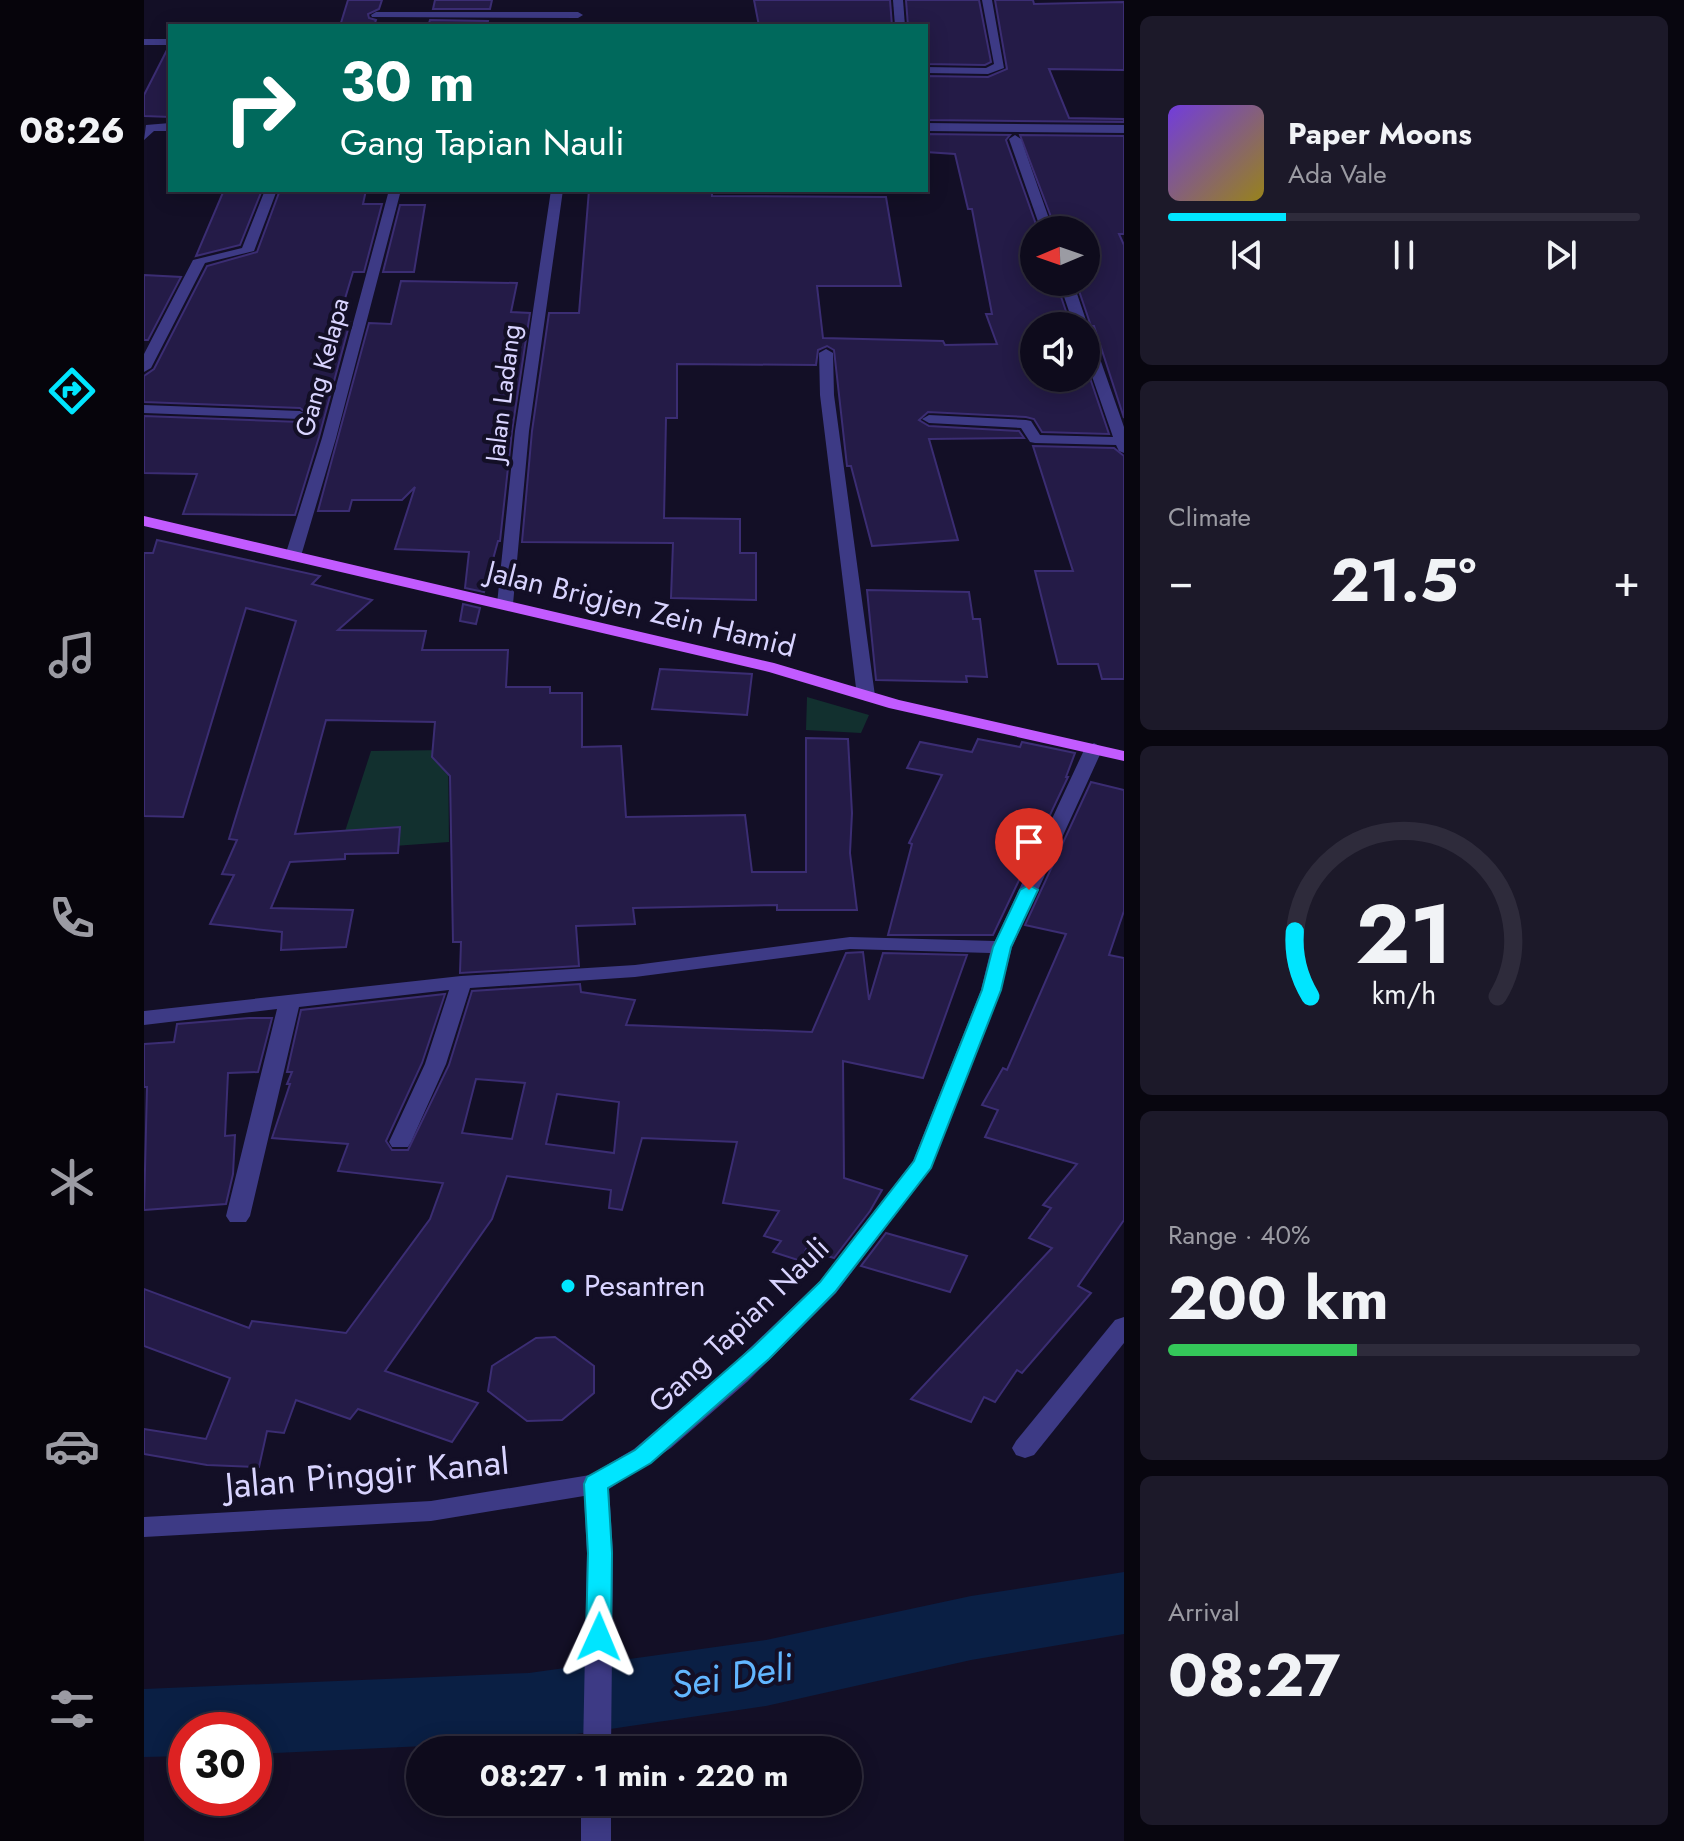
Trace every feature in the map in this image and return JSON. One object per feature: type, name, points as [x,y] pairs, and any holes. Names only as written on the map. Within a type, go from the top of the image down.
[{"type":"main road","name":"Jalan Brigjen Zein Hamid","points":[[144,521],[774,668],[866,696],[1124,756]]},
{"type":"street","points":[[376,15],[578,20],[577,0]]},
{"type":"street","points":[[898,0],[900,24]]},
{"type":"street","points":[[928,70],[988,71],[1000,66],[987,0]]},
{"type":"street","points":[[144,42],[168,42]]},
{"type":"street","points":[[146,130],[168,127]]},
{"type":"street","points":[[928,127],[1124,129]]},
{"type":"street","points":[[928,139],[1124,140]]},
{"type":"street","points":[[1015,139],[1042,216]]},
{"type":"street","points":[[144,368],[200,260],[247,251],[270,192]]},
{"type":"street","name":"Gang Kelapa","points":[[293,556],[329,438],[394,192]]},
{"type":"street","name":"Jalan Ladang","points":[[505,604],[518,459],[557,192]]},
{"type":"street","points":[[826,353],[827,395],[866,696]]},
{"type":"street","points":[[929,419],[1026,424],[1035,439],[1123,445],[1100,379]]},
{"type":"street","points":[[144,409],[300,415]]},
{"type":"street","name":"Gang Tapian Nauli","points":[[596,1484],[643,1456],[761,1353],[828,1287],[923,1163],[991,990],[1002,947],[1094,748]]},
{"type":"street","points":[[144,1018],[461,982],[635,971],[850,943],[1002,947]]},
{"type":"street","points":[[400,1142],[425,1094],[444,1047],[461,982]]},
{"type":"street","points":[[238,1216],[290,1000]]},
{"type":"street","points":[[1025,1448],[1124,1326]]},
{"type":"street","points":[[596,1484],[600,1553],[597,1736]]},
{"type":"street","name":"Jalan Pinggir Kanal","points":[[144,1527],[431,1511],[596,1484]]},
{"type":"street","points":[[596,1816],[596,1841]]},
{"type":"green space","points":[[807,697],[869,715],[861,733],[806,730]]},
{"type":"green space","points":[[448,750],[449,842],[339,850],[371,751]]},
{"type":"building","points":[[348,0],[382,0],[379,9],[368,14],[369,18],[376,20],[375,24],[341,24]]},
{"type":"building","points":[[435,0],[492,0],[490,9],[433,9]]},
{"type":"building","points":[[754,0],[890,0],[892,24],[759,24]]},
{"type":"building","points":[[906,0],[979,0],[991,62],[985,65],[928,64],[928,24],[908,24]]},
{"type":"building","points":[[995,0],[1033,0],[1034,4],[1124,2],[1124,70],[1049,69],[1069,118],[1124,119],[1124,122],[928,120],[928,76],[988,77],[1007,69]]},
{"type":"building","points":[[430,20],[488,21],[487,24],[429,24]]},
{"type":"building","points":[[168,48],[168,117],[144,116],[144,95]]},
{"type":"building","points":[[928,134],[1010,135],[1006,140],[1033,216],[1020,216],[1020,296],[1061,296],[1066,312],[1020,312],[1020,392],[1095,392],[1109,434],[1042,432],[1034,419],[1026,417],[928,412],[919,420],[929,426],[1019,431],[1024,438],[929,439],[958,540],[872,546],[851,466],[847,466],[834,350],[827,346],[818,350],[816,365],[677,364],[677,418],[666,418],[664,518],[740,519],[740,553],[756,553],[756,600],[671,598],[673,543],[522,542],[532,431],[549,313],[579,313],[589,192],[886,197],[901,286],[817,286],[823,338],[943,341],[945,345],[997,344],[986,314],[992,314],[972,209],[968,209],[955,154],[928,152]]},
{"type":"building","points":[[1020,135],[1124,136],[1124,234],[1119,234],[1124,245],[1124,418],[1100,344],[1100,312],[1086,312],[1081,296],[1100,296],[1100,216],[1051,216]]},
{"type":"building","points":[[223,192],[261,192],[240,245],[196,256]]},
{"type":"building","points":[[279,192],[366,192],[363,204],[382,204],[364,272],[353,272],[338,322],[350,322],[295,515],[183,514],[197,474],[144,473],[144,416],[300,422],[310,416],[300,408],[144,402],[144,376],[154,369],[207,266],[257,252]]},
{"type":"building","points":[[400,205],[425,205],[414,272],[383,272]]},
{"type":"building","points":[[144,275],[181,277],[148,340],[144,340]]},
{"type":"building","points":[[401,281],[517,283],[511,312],[530,313],[512,431],[500,541],[484,592],[465,588],[469,552],[395,549],[415,487],[402,500],[352,500],[349,511],[318,511],[369,323],[391,324]]},
{"type":"building","points":[[1033,446],[1114,448],[1124,456],[1124,679],[1102,679],[1098,664],[1058,664],[1035,571],[1073,571]]},
{"type":"building","points":[[157,540],[320,576],[312,584],[372,600],[338,630],[426,631],[422,650],[508,650],[506,687],[550,687],[550,693],[582,693],[582,747],[621,746],[626,817],[745,815],[752,872],[806,872],[806,738],[848,739],[852,813],[850,853],[857,910],[777,910],[777,905],[633,908],[635,924],[576,926],[579,966],[460,973],[461,942],[453,942],[450,776],[432,757],[435,722],[326,720],[295,834],[400,827],[398,853],[345,854],[345,859],[290,862],[271,908],[353,910],[346,947],[281,950],[282,932],[210,924],[234,875],[222,874],[237,840],[229,839],[296,621],[246,608],[183,817],[144,816],[144,553],[153,553]]},
{"type":"building","points":[[867,590],[969,592],[973,619],[980,619],[987,677],[966,676],[967,682],[876,680]]},
{"type":"building","points":[[463,604],[480,608],[476,624],[460,621]]},
{"type":"building","points":[[660,669],[752,674],[747,715],[652,709]]},
{"type":"building","points":[[978,739],[1020,747],[1022,742],[1075,753],[1068,777],[993,935],[888,935],[912,844],[909,843],[942,775],[907,768],[920,742],[972,752]]},
{"type":"building","points":[[1091,782],[1124,790],[1124,911],[1109,955],[1124,958],[1124,1220],[1078,1286],[1091,1293],[1022,1373],[1017,1370],[995,1402],[984,1397],[971,1422],[911,1399],[1052,1248],[1029,1238],[1051,1208],[1043,1205],[1077,1164],[985,1137],[998,1110],[982,1105],[1003,1068],[1007,1070],[1066,934],[1025,925]]},
{"type":"building","points":[[863,952],[869,1000],[883,953],[967,955],[923,1078],[843,1061],[844,1178],[882,1190],[834,1258],[806,1249],[801,1261],[773,1252],[781,1241],[764,1236],[779,1211],[723,1203],[737,1142],[642,1138],[622,1210],[609,1208],[611,1190],[507,1176],[492,1219],[385,1371],[478,1403],[452,1442],[358,1409],[350,1419],[296,1400],[284,1433],[267,1431],[259,1467],[207,1465],[144,1454],[144,1429],[206,1439],[230,1378],[144,1346],[144,1289],[249,1328],[252,1321],[346,1333],[430,1219],[443,1183],[338,1171],[348,1144],[272,1138],[290,1084],[287,1084],[292,1072],[287,1072],[301,1010],[445,994],[422,1063],[386,1141],[392,1150],[408,1150],[449,1065],[472,991],[580,984],[581,992],[635,1000],[626,1025],[812,1032],[846,953]],"holes":[[[476,1079],[525,1083],[512,1139],[462,1133]],[[557,1094],[619,1102],[614,1153],[546,1144]]]},
{"type":"building","points":[[272,1018],[258,1072],[228,1073],[225,1136],[235,1135],[233,1174],[226,1204],[144,1210],[147,1087],[144,1087],[144,1044],[174,1042],[177,1024]]},
{"type":"building","points":[[886,1233],[967,1256],[950,1292],[861,1266]]},
{"type":"building","points":[[555,1337],[594,1366],[594,1393],[562,1420],[527,1421],[488,1391],[492,1366],[536,1338]]},
{"type":"waterway","name":"Sei Deli","points":[[144,1723],[529,1707],[766,1673],[971,1628],[1124,1603]]},
{"type":"place","name":"Pesantren","points":[[568,1286]]},
{"type":"route","points":[[599,1637],[600,1553],[596,1484],[662,1441],[761,1353],[828,1287],[923,1163],[991,990],[1002,947],[1029,890]]}]
